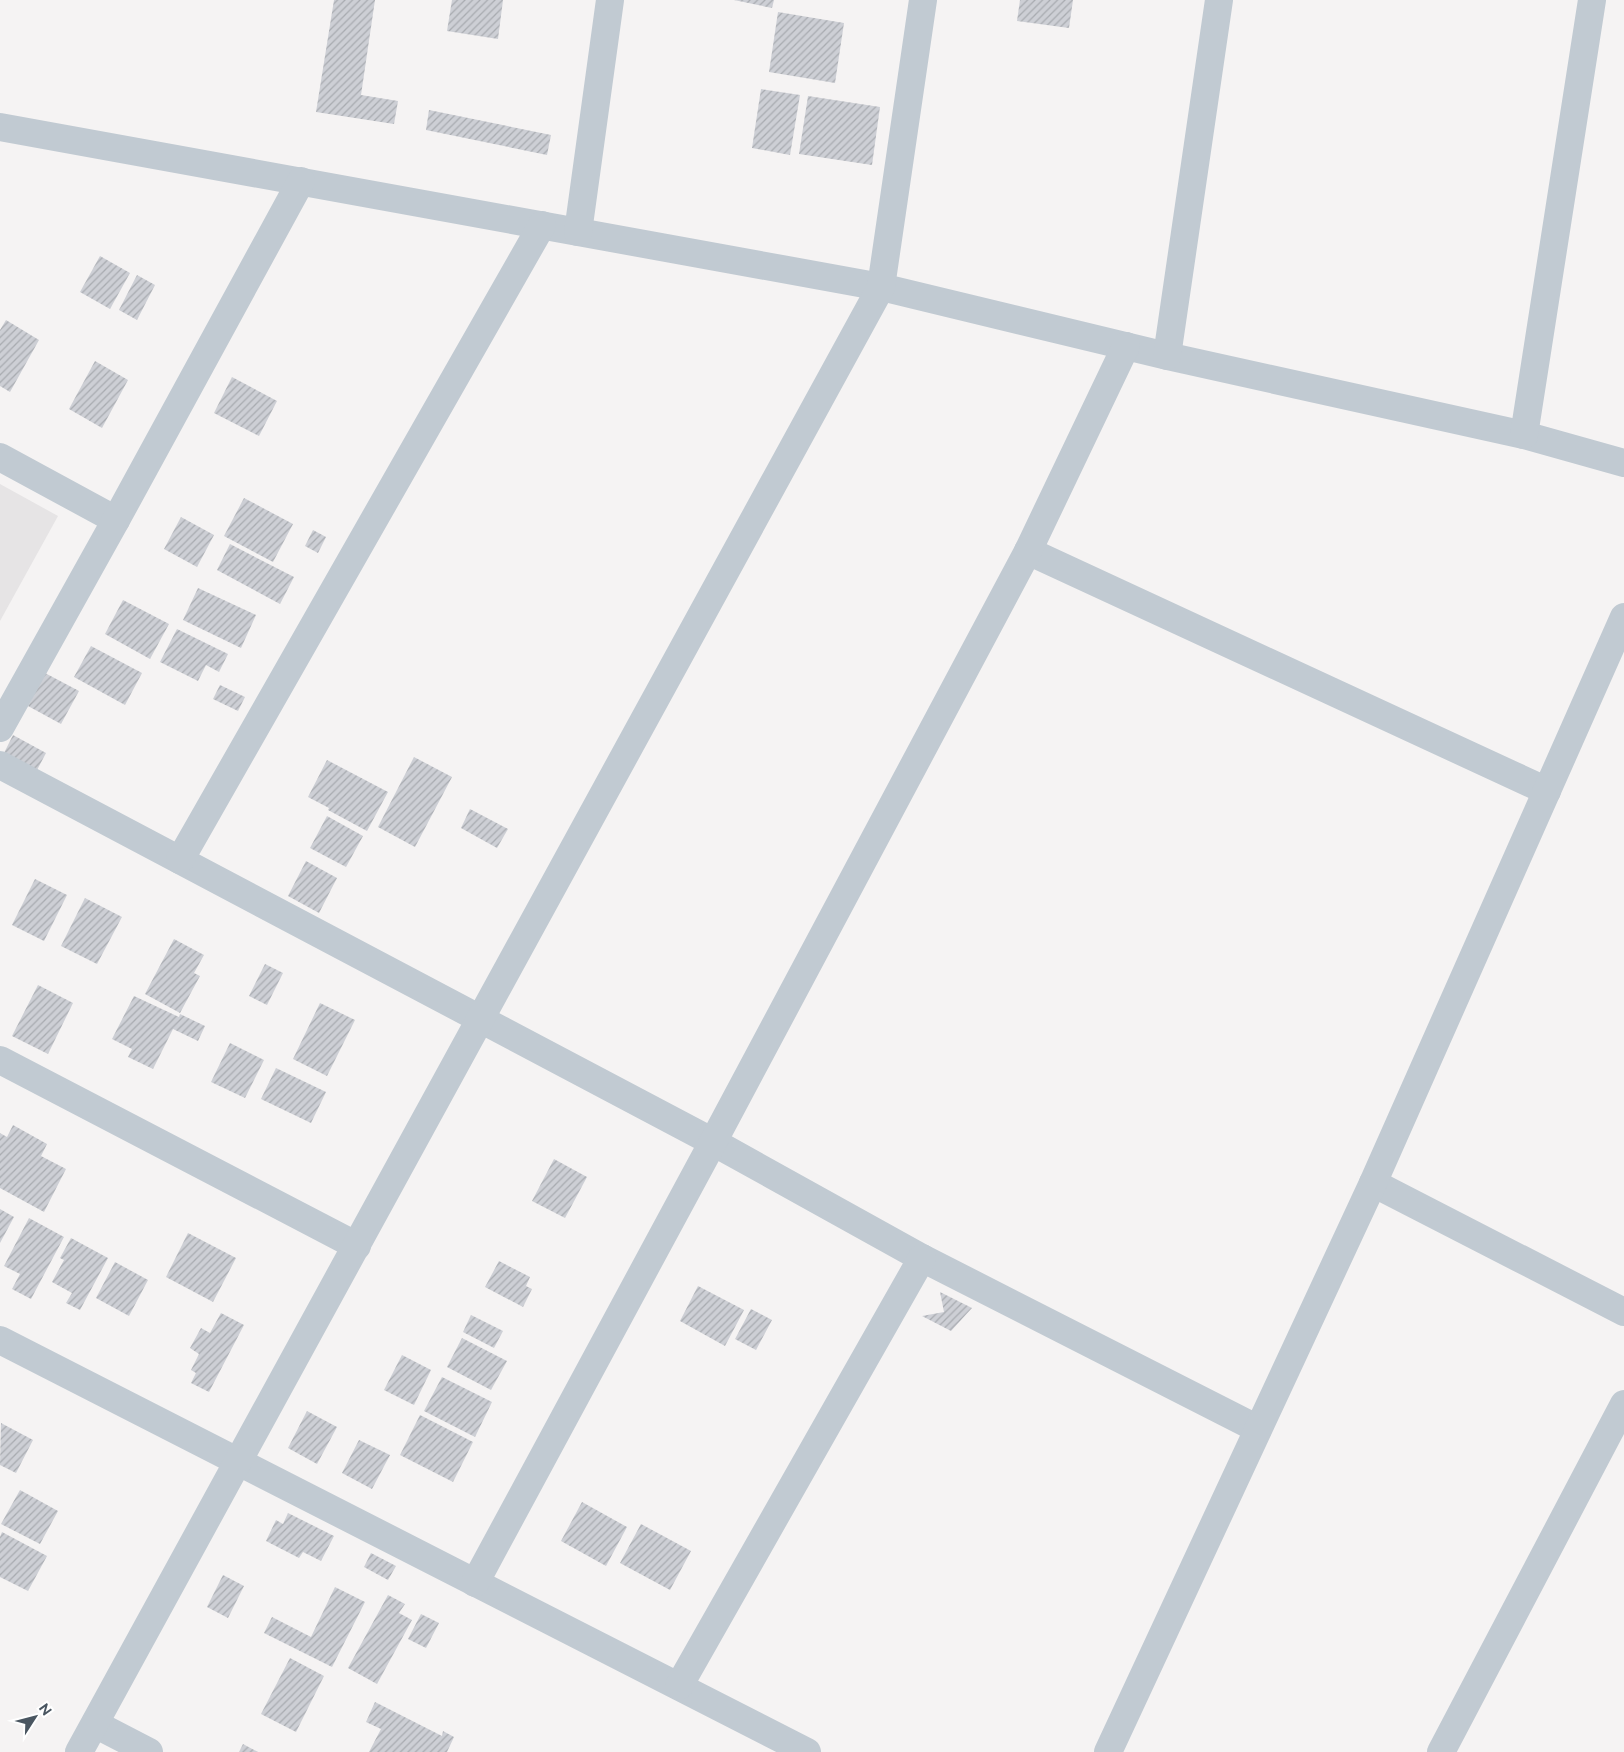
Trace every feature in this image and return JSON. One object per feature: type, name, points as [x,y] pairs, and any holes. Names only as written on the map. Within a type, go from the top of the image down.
[{"type":"street","points":[[578,232],[610,0]]},
{"type":"street","points":[[79,1752],[881,287],[923,0]]},
{"type":"street","points":[[1167,356],[1219,0]]},
{"type":"street","points":[[1524,435],[1592,0]]},
{"type":"street","points":[[0,127],[881,287],[1167,356],[1524,435],[1624,463]]},
{"type":"street","points":[[0,728],[301,182]]},
{"type":"street","points":[[180,860],[542,226]]},
{"type":"street","points":[[475,1583],[1028,551],[1126,346]]},
{"type":"street","points":[[0,457],[116,520]]},
{"type":"street","points":[[1028,551],[1547,791]]},
{"type":"street","points":[[1108,1752],[1373,1183],[1624,617]]},
{"type":"street","points":[[0,765],[713,1142],[922,1258],[1258,1429]]},
{"type":"street","points":[[0,1060],[357,1246]]},
{"type":"street","points":[[1373,1183],[1624,1312]]},
{"type":"street","points":[[679,1686],[922,1258]]},
{"type":"street","points":[[0,1340],[807,1752]]},
{"type":"street","points":[[1441,1752],[1624,1404]]},
{"type":"street","points":[[95,1724],[150,1752]]},
{"type":"shaded area","points":[[0,484],[58,516],[0,621]]},
{"type":"building","points":[[334,0],[375,0],[361,95],[398,101],[394,124],[316,112]]},
{"type":"building","points":[[452,0],[503,0],[498,39],[447,31]]},
{"type":"building","points":[[734,0],[774,0],[772,8]]},
{"type":"building","points":[[1020,0],[1073,0],[1069,28],[1017,21]]},
{"type":"building","points":[[778,12],[844,23],[835,83],[769,72]]},
{"type":"building","points":[[761,89],[800,95],[790,155],[752,148]]},
{"type":"building","points":[[808,96],[880,107],[872,165],[799,154]]},
{"type":"building","points":[[429,110],[551,135],[547,155],[426,130]]},
{"type":"building","points":[[100,256],[130,273],[110,309],[80,292]]},
{"type":"building","points":[[137,275],[155,285],[137,320],[119,310]]},
{"type":"building","points":[[6,320],[39,340],[10,392],[0,386],[0,330]]},
{"type":"building","points":[[95,361],[128,380],[102,428],[69,409]]},
{"type":"building","points":[[232,377],[277,401],[259,436],[214,413]]},
{"type":"building","points":[[244,498],[293,524],[273,562],[224,536]]},
{"type":"building","points":[[181,517],[214,535],[197,567],[164,549]]},
{"type":"building","points":[[313,530],[326,537],[318,553],[305,546]]},
{"type":"building","points":[[230,544],[294,577],[280,604],[217,570]]},
{"type":"building","points":[[198,588],[256,615],[241,648],[183,620]]},
{"type":"building","points":[[123,600],[169,624],[150,659],[105,634]]},
{"type":"building","points":[[177,629],[228,654],[219,672],[206,665],[198,681],[160,662]]},
{"type":"building","points":[[91,646],[142,673],[125,705],[74,677]]},
{"type":"building","points":[[45,673],[79,691],[61,724],[28,706]]},
{"type":"building","points":[[220,685],[245,697],[238,711],[213,699]]},
{"type":"building","points":[[13,735],[46,753],[36,772],[3,755]]},
{"type":"building","points":[[414,757],[452,777],[415,847],[378,827]]},
{"type":"building","points":[[327,760],[388,792],[367,831],[308,797]]},
{"type":"building","points":[[470,809],[508,829],[497,848],[461,828]]},
{"type":"building","points":[[327,816],[363,836],[346,867],[310,848]]},
{"type":"building","points":[[306,861],[337,878],[319,913],[288,896]]},
{"type":"building","points":[[35,879],[67,895],[44,941],[12,925]]},
{"type":"building","points":[[85,898],[122,917],[97,964],[61,946]]},
{"type":"building","points":[[174,939],[204,955],[194,973],[200,976],[180,1013],[145,994]]},
{"type":"building","points":[[265,964],[283,973],[267,1005],[249,996]]},
{"type":"building","points":[[38,985],[73,1003],[48,1054],[12,1036]]},
{"type":"building","points":[[134,996],[179,1017],[180,1014],[205,1026],[198,1041],[173,1029],[153,1069],[128,1057],[132,1049],[112,1039]]},
{"type":"building","points":[[320,1003],[355,1020],[327,1076],[293,1059]]},
{"type":"building","points":[[230,1043],[264,1060],[245,1098],[211,1082]]},
{"type":"building","points":[[276,1068],[326,1092],[311,1123],[261,1099]]},
{"type":"building","points":[[13,1125],[47,1144],[41,1156],[66,1169],[44,1212],[0,1188],[0,1133],[7,1137]]},
{"type":"building","points":[[554,1159],[587,1177],[565,1218],[532,1201]]},
{"type":"building","points":[[0,1209],[14,1217],[0,1243]]},
{"type":"building","points":[[29,1218],[64,1237],[31,1299],[12,1289],[20,1274],[4,1266]]},
{"type":"building","points":[[188,1233],[236,1258],[213,1302],[166,1277]]},
{"type":"building","points":[[71,1238],[108,1258],[80,1310],[66,1303],[72,1293],[52,1282],[64,1260],[60,1258]]},
{"type":"building","points":[[499,1261],[530,1277],[526,1286],[532,1289],[523,1307],[485,1287]]},
{"type":"building","points":[[115,1262],[148,1280],[129,1316],[96,1298]]},
{"type":"building","points":[[698,1286],[744,1310],[725,1346],[680,1321]]},
{"type":"building","points":[[940,1292],[972,1308],[951,1331],[922,1316],[944,1312]]},
{"type":"building","points":[[751,1309],[772,1320],[756,1350],[735,1339]]},
{"type":"building","points":[[221,1313],[244,1325],[209,1392],[191,1383],[196,1373],[191,1370],[199,1354],[190,1348],[201,1328],[210,1333]]},
{"type":"building","points":[[471,1315],[503,1331],[494,1348],[463,1332]]},
{"type":"building","points":[[462,1338],[507,1361],[491,1390],[447,1367]]},
{"type":"building","points":[[402,1355],[431,1370],[414,1405],[384,1390]]},
{"type":"building","points":[[442,1377],[492,1402],[475,1437],[424,1411]]},
{"type":"building","points":[[307,1411],[337,1427],[317,1464],[288,1448]]},
{"type":"building","points":[[420,1415],[473,1442],[453,1482],[400,1455]]},
{"type":"building","points":[[1,1423],[33,1440],[16,1473],[0,1465]]},
{"type":"building","points":[[359,1440],[390,1455],[372,1489],[342,1473]]},
{"type":"building","points":[[20,1490],[58,1511],[40,1544],[1,1524]]},
{"type":"building","points":[[582,1502],[627,1527],[606,1566],[561,1541]]},
{"type":"building","points":[[288,1513],[334,1536],[321,1561],[303,1552],[299,1558],[266,1541],[276,1520],[283,1524]]},
{"type":"building","points":[[641,1524],[691,1551],[670,1590],[620,1563]]},
{"type":"building","points":[[2,1532],[47,1556],[28,1591],[0,1577],[0,1537]]},
{"type":"building","points":[[371,1553],[396,1566],[388,1580],[364,1567]]},
{"type":"building","points":[[223,1575],[244,1586],[228,1618],[207,1607]]},
{"type":"building","points":[[335,1587],[365,1602],[332,1667],[264,1633],[272,1617],[311,1637]]},
{"type":"building","points":[[388,1595],[405,1604],[399,1613],[412,1620],[377,1684],[348,1668]]},
{"type":"building","points":[[421,1614],[439,1623],[426,1648],[408,1639]]},
{"type":"building","points":[[290,1658],[324,1676],[296,1732],[261,1714]]},
{"type":"building","points":[[375,1702],[442,1736],[443,1731],[454,1737],[447,1752],[369,1752],[381,1729],[366,1722]]},
{"type":"building","points":[[243,1744],[258,1752],[239,1752]]}]
